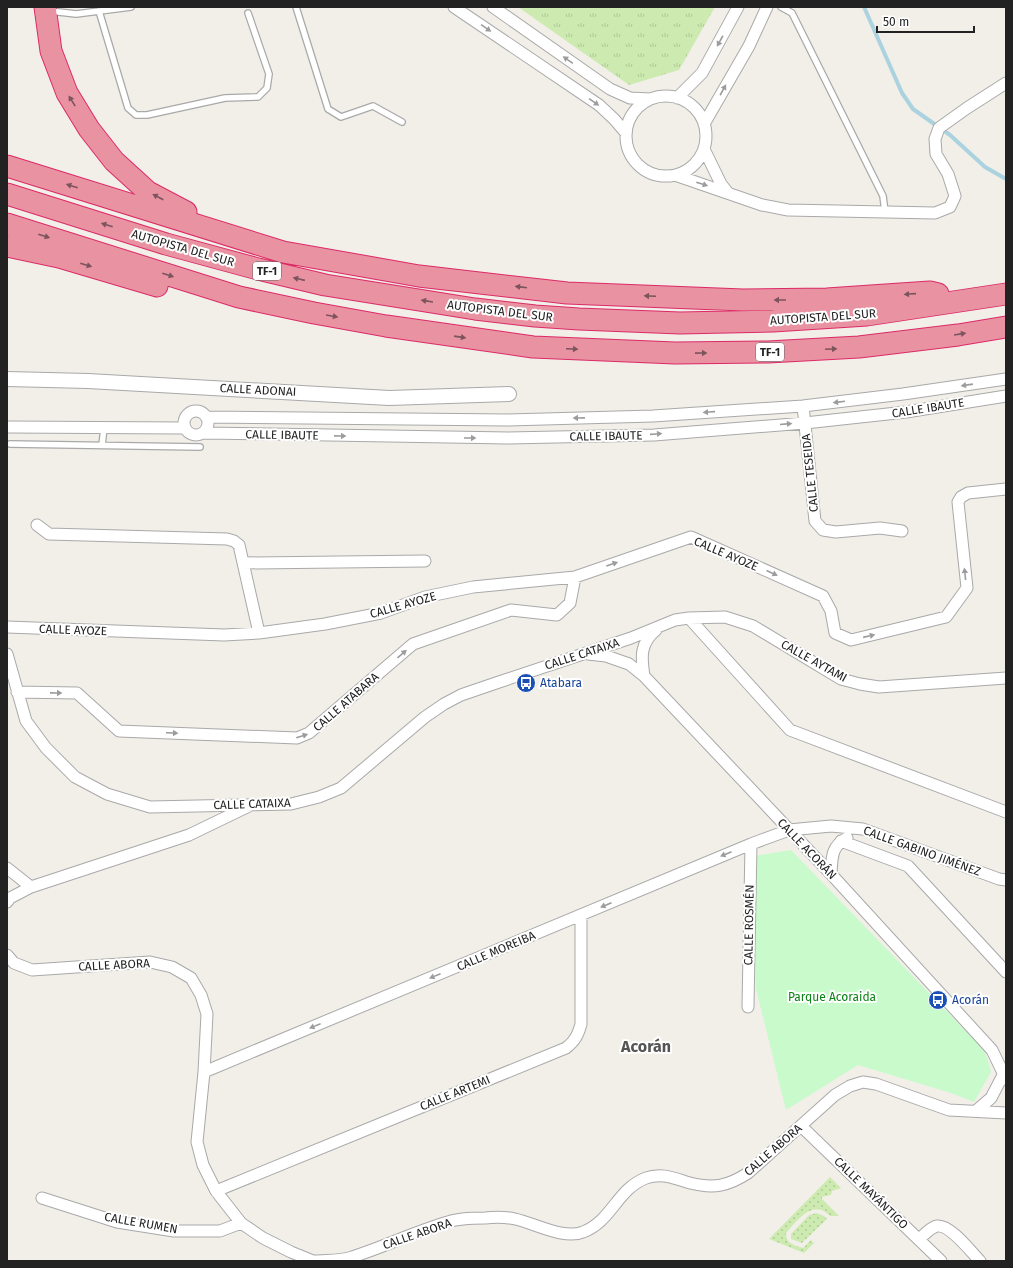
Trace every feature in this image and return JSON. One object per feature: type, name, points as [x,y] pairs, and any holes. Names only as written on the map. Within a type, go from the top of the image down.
[{"type":"highway","points":[[45,9],[52,51],[67,93],[89,129],[114,161],[148,192],[198,218],[283,252]]},
{"type":"highway","points":[[7,166],[283,252],[419,276],[567,293],[743,300],[827,300],[930,292],[962,301]]},
{"type":"highway","name":"AUTOPISTA DEL SUR","points":[[7,194],[166,244],[258,269],[325,285],[475,309],[528,315],[579,319],[680,323],[773,321],[867,315],[1006,294]]},
{"type":"highway","name":"TF-1","points":[[7,224],[239,297],[386,326],[533,347],[691,353],[768,352],[859,347],[950,336],[1006,327]]},
{"type":"highway","points":[[7,246],[59,257],[191,296],[239,297]]},
{"type":"street","points":[[454,7],[599,105],[614,119],[626,134]]},
{"type":"street","points":[[492,7],[610,89],[630,98],[652,99],[665,96],[677,98],[689,104],[698,112],[704,124],[706,136],[704,149],[698,161],[688,170],[675,175],[662,176],[649,172],[638,164],[629,152],[626,134],[628,123],[632,114],[641,105],[652,99]]},
{"type":"street","points":[[677,98],[702,73],[738,7]]},
{"type":"street","points":[[704,124],[749,46],[767,7]]},
{"type":"street","points":[[675,175],[762,205],[788,210],[935,213],[950,207],[955,196],[948,174],[936,154],[935,139],[939,128],[1006,83]]},
{"type":"street","points":[[704,149],[718,178],[728,193]]},
{"type":"street","name":"CALLE ADONAI","points":[[7,379],[88,381],[389,398],[509,394]]},
{"type":"street","name":"CALLE IBAUTE","points":[[206,416],[508,420],[653,416],[804,406],[903,394],[1006,379]]},
{"type":"street","name":"CALLE IBAUTE","points":[[203,433],[431,438],[654,435],[906,412],[1006,396]]},
{"type":"street","name":"CALLE TESEIDA","points":[[804,406],[815,521],[823,530],[836,532],[880,528],[902,531]]},
{"type":"street","points":[[197,410],[206,416],[208,427],[203,433],[196,436],[188,433],[184,428],[183,421],[185,416],[190,412],[197,410]]},
{"type":"street","points":[[431,420],[431,438]]},
{"type":"street","points":[[508,420],[508,438]]},
{"type":"street","points":[[7,427],[184,428]]},
{"type":"street","name":"CALLE AYOZE","points":[[7,627],[224,635],[259,633],[325,624],[381,613],[425,597],[473,587],[575,577],[691,537],[823,596],[830,611],[835,633],[851,640],[946,617],[967,588],[958,502],[961,497],[968,493],[1006,489]]},
{"type":"street","points":[[37,525],[49,534],[227,539],[234,541],[239,545],[244,563],[259,633]]},
{"type":"street","points":[[244,563],[425,561]]},
{"type":"street","name":"CALLE ATABARA","points":[[17,692],[77,693],[119,731],[297,738],[309,733],[413,644],[511,610],[557,615],[570,603],[575,577]]},
{"type":"street","name":"CALLE AYTAMI","points":[[631,638],[663,624],[689,618],[725,617],[753,626],[841,679],[860,684],[879,687],[1006,678]]},
{"type":"street","points":[[689,618],[790,730],[1006,812]]},
{"type":"street","points":[[644,676],[641,660],[645,644],[648,636],[663,624]]},
{"type":"street","name":"CALLE CATAIXA","points":[[7,654],[26,720],[46,748],[75,776],[107,794],[150,807],[291,804],[319,797],[341,788],[424,717],[444,704],[492,684],[631,638]]},
{"type":"street","name":"CALLE ACORÁN","points":[[581,654],[606,656],[612,658],[629,664],[644,676],[831,874],[992,1050],[1004,1077]]},
{"type":"street","points":[[7,902],[10,898],[31,887],[189,835],[254,804]]},
{"type":"street","name":"CALLE GABINO JIMÉNEZ","points":[[789,830],[831,826],[863,829],[999,879],[1006,880]]},
{"type":"street","points":[[831,874],[832,854],[841,841],[863,829]]},
{"type":"street","name":"CALLE MOREIBA","points":[[204,1072],[751,844],[789,830]]},
{"type":"street","points":[[841,841],[908,866],[1006,972]]},
{"type":"street","name":"CALLE ROSMÉN","points":[[748,1007],[751,844]]},
{"type":"street","points":[[7,868],[31,887]]},
{"type":"street","name":"CALLE ARTEMI","points":[[216,1191],[566,1048],[574,1042],[581,1024],[581,915]]},
{"type":"street","name":"CALLE ABORA","points":[[7,955],[14,963],[32,970],[150,962],[172,968],[191,978],[201,995],[207,1014],[204,1072],[197,1142],[202,1165],[216,1191],[241,1223],[263,1238],[291,1252],[314,1261],[350,1258],[450,1221],[457,1220],[486,1217],[515,1219],[562,1234],[581,1233],[597,1225],[607,1215],[622,1195],[634,1185],[646,1178],[662,1176],[674,1177],[701,1185],[712,1186],[735,1181],[748,1173],[835,1095],[850,1086],[863,1082],[876,1084],[949,1110],[1006,1113]]},
{"type":"street","points":[[976,1111],[991,1098],[1004,1077]]},
{"type":"street","name":"CALLE MAYÁNTIGO","points":[[801,1126],[941,1261]]},
{"type":"street","name":"CALLE RUMEN","points":[[42,1198],[117,1222],[174,1231],[220,1231],[241,1223]]},
{"type":"street","points":[[919,1239],[936,1226],[944,1226],[952,1231],[980,1261]]},
{"type":"lane","points":[[45,9],[76,14],[131,7]]},
{"type":"lane","points":[[297,7],[328,109],[341,117],[373,106],[402,122]]},
{"type":"lane","points":[[781,7],[792,13],[883,196],[885,212]]},
{"type":"lane","points":[[99,11],[128,108],[136,115],[147,115],[225,98],[258,97],[267,88],[269,74],[248,12]]},
{"type":"lane","points":[[102,445],[104,428]]},
{"type":"lane","points":[[10,444],[200,447]]},
{"type":"green space","points":[[518,7],[715,7],[679,70],[629,85]]},
{"type":"green space","name":"Parque Acoraida","points":[[791,850],[985,1051],[991,1072],[974,1102],[951,1093],[858,1065],[786,1110],[756,989],[754,856]]},
{"type":"green space","points":[[830,1177],[841,1188],[832,1191],[831,1195],[822,1197],[822,1199],[839,1216],[830,1216],[824,1211],[818,1209],[812,1210],[801,1217],[786,1233],[787,1240],[791,1244],[803,1248],[811,1240],[814,1243],[804,1253],[769,1239]]},
{"type":"green space","points":[[817,1213],[827,1219],[802,1243],[791,1239],[791,1234],[809,1215]]},
{"type":"waterway","points":[[864,7],[902,93],[913,109],[950,135],[985,167],[1006,179]]},
{"type":"place","name":"Atabara","points":[[526,683]]},
{"type":"place","name":"Acorán","points":[[938,1000]]},
{"type":"district","name":"Acorán","points":[[646,1046]]}]
